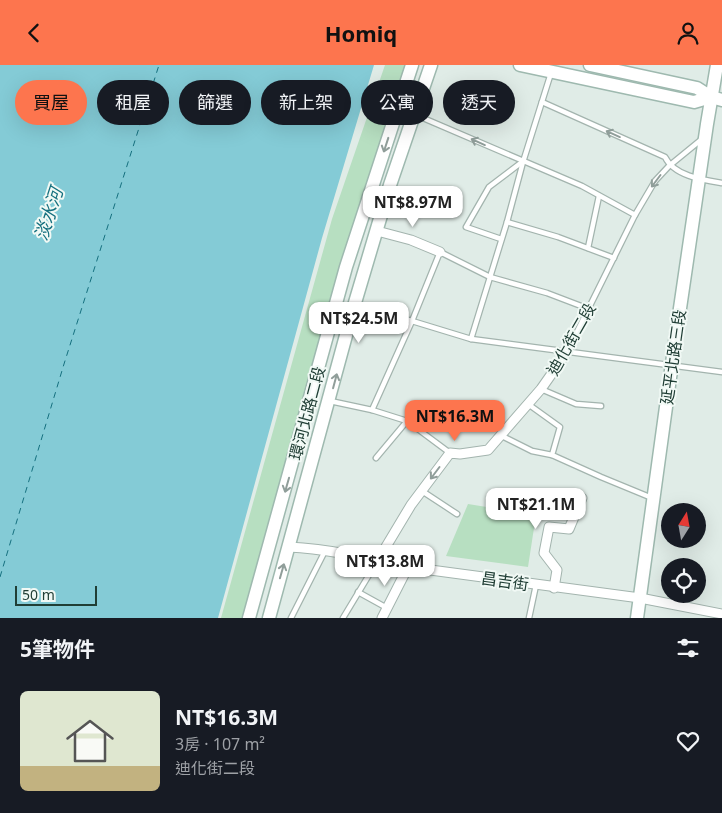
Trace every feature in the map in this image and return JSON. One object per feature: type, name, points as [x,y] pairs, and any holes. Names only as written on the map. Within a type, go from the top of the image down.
[{"type":"main road","name":"環河北路二段","points":[[249,618],[346,267],[412,65]]},
{"type":"main road","name":"環河北路二段","points":[[426,80],[431,65]]},
{"type":"main road","points":[[520,65],[694,102],[717,99]]},
{"type":"main road","points":[[590,65],[697,88],[717,99]]},
{"type":"main road","name":"延平北路三段","points":[[638,618],[705,136],[717,99],[717,65]]},
{"type":"main road","name":"環河北路二段","points":[[269,618],[330,401],[354,306],[390,185],[410,125]]},
{"type":"street","points":[[377,231],[411,240],[440,252]]},
{"type":"street","name":"迪化街二段","points":[[450,453],[460,454],[488,449],[542,389],[567,352]]},
{"type":"street","points":[[378,560],[422,491],[450,453]]},
{"type":"street","points":[[554,588],[557,570],[544,553],[549,527],[569,529],[582,497]]},
{"type":"street","name":"昌吉街","points":[[289,547],[325,551],[408,567],[640,598],[722,614]]},
{"type":"street","points":[[382,618],[408,567]]},
{"type":"lane","points":[[471,339],[507,222],[523,161],[552,72]]},
{"type":"lane","points":[[542,102],[664,157],[669,166],[699,179],[722,183]]},
{"type":"lane","points":[[433,122],[582,186],[635,215]]},
{"type":"lane","name":"迪化街二段","points":[[567,352],[635,215],[655,181],[669,166],[705,136]]},
{"type":"lane","points":[[501,239],[466,227],[489,187],[523,161]]},
{"type":"lane","points":[[588,248],[599,196]]},
{"type":"lane","points":[[507,222],[558,237],[614,258]]},
{"type":"lane","points":[[372,410],[412,321],[440,252],[490,277],[548,293],[589,309]]},
{"type":"lane","points":[[354,306],[471,339],[722,372]]},
{"type":"lane","points":[[542,389],[576,404],[601,406]]},
{"type":"lane","points":[[330,401],[372,410],[407,421],[450,453]]},
{"type":"lane","points":[[528,404],[560,427],[552,455]]},
{"type":"lane","points":[[376,458],[407,421]]},
{"type":"lane","points":[[500,435],[532,451],[552,455],[654,498]]},
{"type":"lane","points":[[422,491],[457,514]]},
{"type":"lane","points":[[291,618],[325,551]]},
{"type":"lane","points":[[343,618],[378,560]]},
{"type":"lane","points":[[529,618],[536,585]]},
{"type":"lane","points":[[358,592],[387,608]]},
{"type":"green space","points":[[385,65],[406,65],[401,80],[380,80]]},
{"type":"green space","points":[[364,125],[388,125],[263,541],[243,618],[221,618],[332,219]]},
{"type":"green space","points":[[468,504],[536,515],[528,567],[446,556]]},
{"type":"water","name":"淡水河","points":[[0,65],[374,65],[369,80],[361,80],[361,108],[322,238],[218,618],[0,618]]},
{"type":"ferry route","points":[[0,577],[64,364],[159,65]]}]
